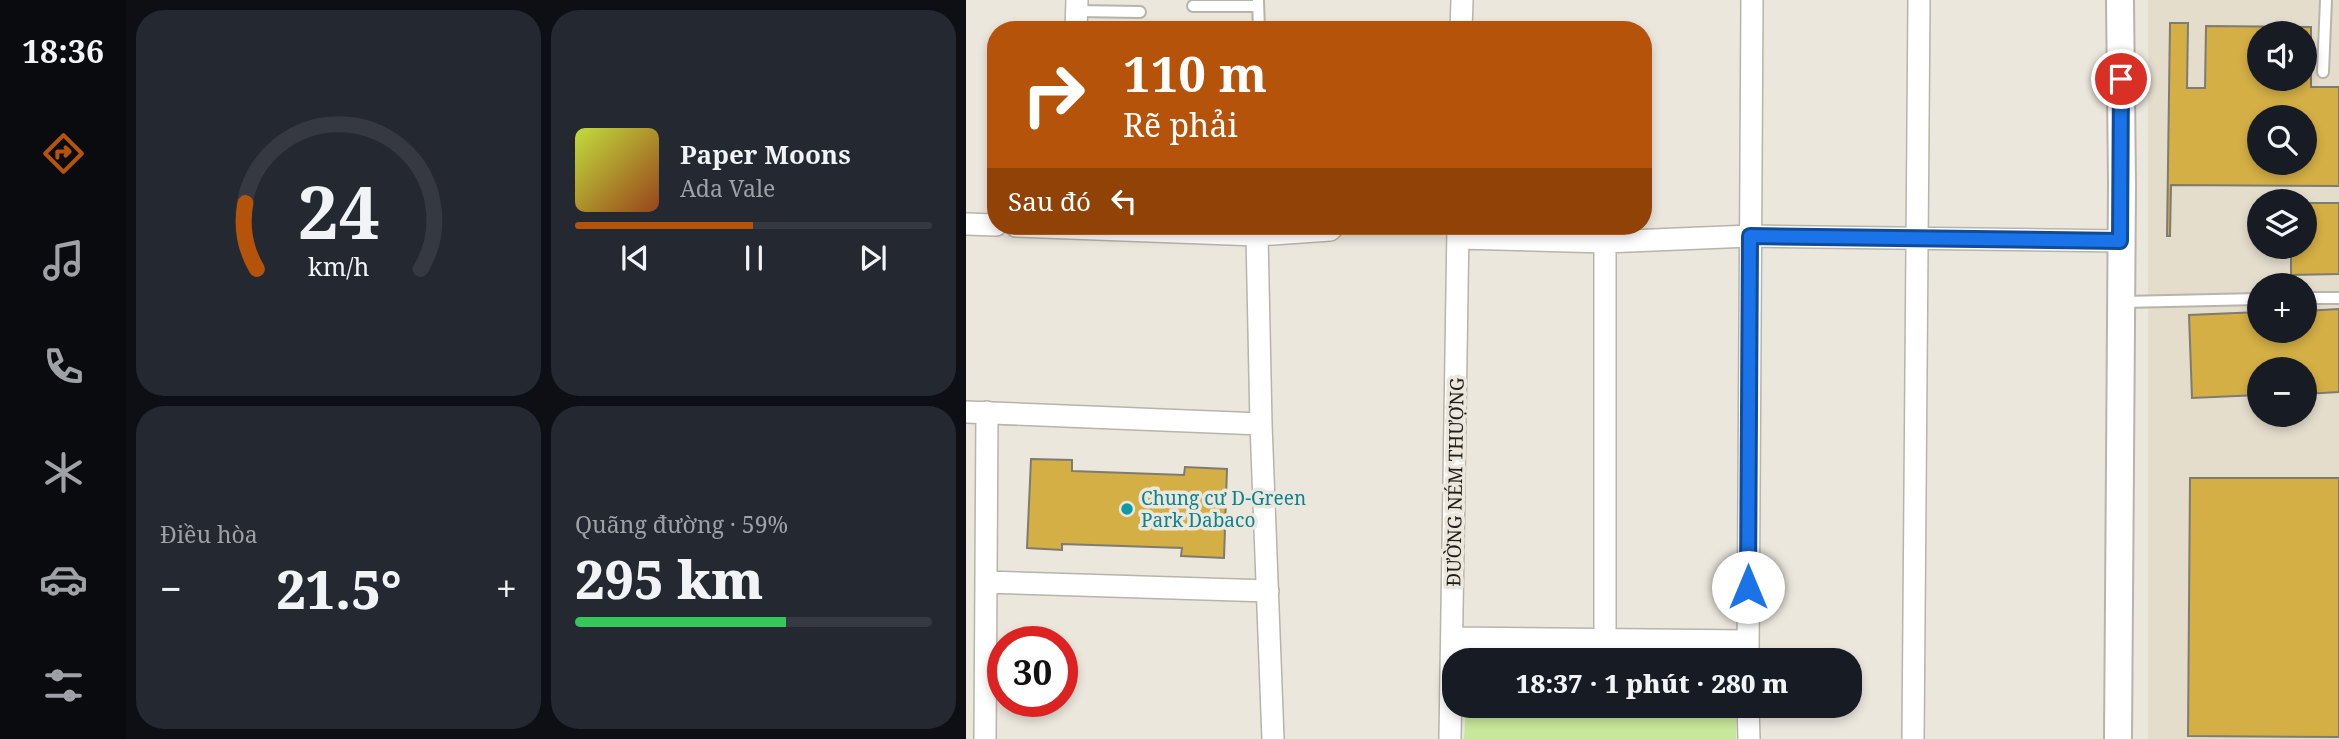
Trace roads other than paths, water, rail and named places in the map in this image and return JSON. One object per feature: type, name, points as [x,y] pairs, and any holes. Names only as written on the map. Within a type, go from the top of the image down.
[{"type":"street","points":[[1461,21],[1462,0]]},
{"type":"street","points":[[1748,648],[1752,0]]},
{"type":"street","points":[[1913,739],[1919,0]]},
{"type":"street","points":[[2118,739],[2120,0]]},
{"type":"street","points":[[966,224],[987,225]]},
{"type":"street","points":[[1257,235],[1273,739]]},
{"type":"street","name":"ĐƯỜNG NÉM THƯỢNG","points":[[1450,739],[1458,235]]},
{"type":"street","points":[[1502,235],[1605,242],[1750,236],[2120,241]]},
{"type":"street","points":[[1605,242],[1605,638]]},
{"type":"street","points":[[985,739],[986,582],[976,412],[1261,424]]},
{"type":"street","points":[[986,582],[1268,592]]},
{"type":"street","points":[[1452,638],[1605,638],[1724,648]]},
{"type":"street","points":[[1748,718],[1749,739]]},
{"type":"lane","points":[[2323,72],[2326,0]]},
{"type":"lane","points":[[1193,6],[1258,3],[1259,21]]},
{"type":"lane","points":[[1077,14],[1140,12]]},
{"type":"lane","points":[[2317,299],[2339,298]]},
{"type":"lane","points":[[2120,302],[2247,299]]},
{"type":"place","name":"Chung cư D-Green Park Dabaco","points":[[1127,509]]}]
